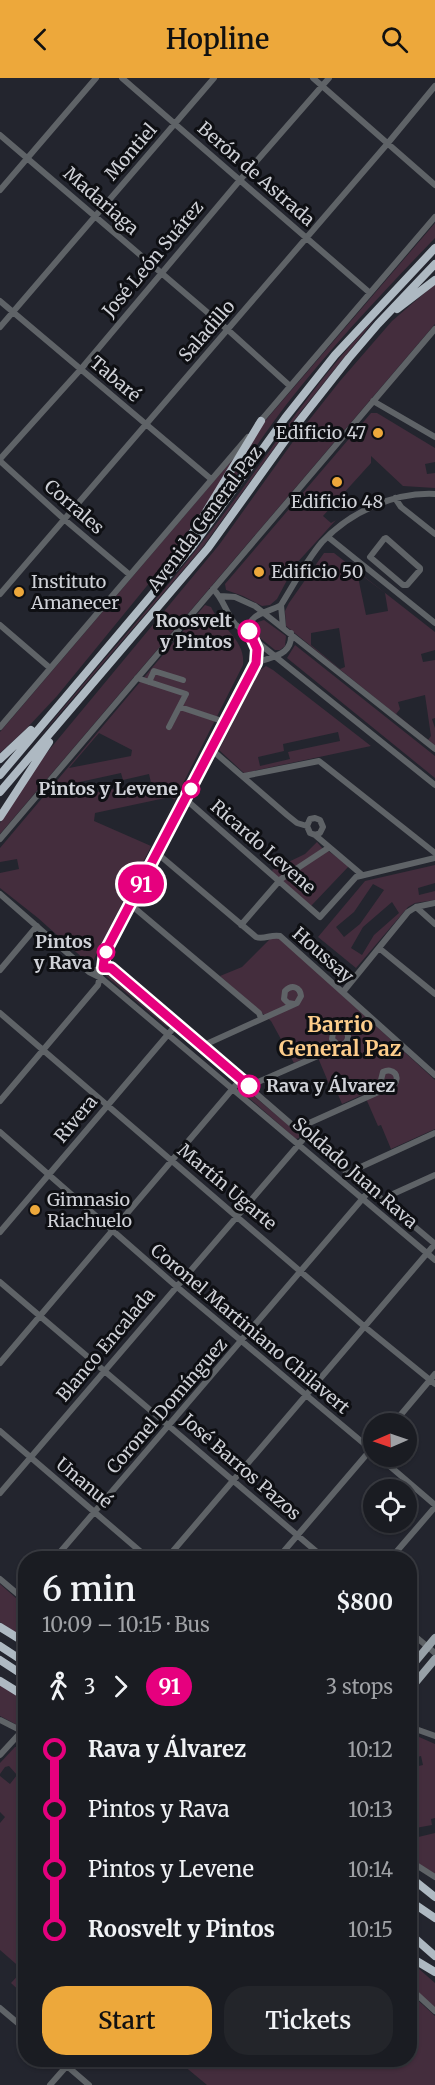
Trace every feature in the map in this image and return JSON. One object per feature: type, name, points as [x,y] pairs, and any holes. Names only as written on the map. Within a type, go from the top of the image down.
[{"type":"highway","name":"Avenida General Paz","points":[[0,774],[208,527],[285,418],[335,355],[435,248]]},
{"type":"highway","name":"Avenida General Paz","points":[[0,792],[208,548],[297,423],[378,324],[435,264]]},
{"type":"highway","points":[[378,324],[435,280]]},
{"type":"highway","points":[[137,612],[198,525],[261,421]]},
{"type":"highway","points":[[0,759],[68,694]]},
{"type":"highway","points":[[0,817],[76,703]]},
{"type":"highway","points":[[0,1627],[18,1638]]},
{"type":"highway","points":[[0,1646],[18,1658]]},
{"type":"highway","points":[[0,1660],[18,1672]]},
{"type":"highway","points":[[0,1681],[18,1692]]},
{"type":"highway","points":[[417,1883],[435,1897]]},
{"type":"highway","points":[[417,1905],[435,1918]]},
{"type":"highway","points":[[417,1940],[435,1956]]},
{"type":"highway","points":[[417,1961],[435,1972]]},
{"type":"main road","points":[[417,1659],[435,1638]]},
{"type":"main road","points":[[417,1681],[435,1659]]},
{"type":"street","points":[[0,190],[96,78]]},
{"type":"street","name":"Berón de Astrada","points":[[122,78],[370,293]]},
{"type":"street","name":"Montiel","points":[[0,327],[214,78]]},
{"type":"street","points":[[313,78],[435,185]]},
{"type":"street","name":"José León Suárez","points":[[0,460],[81,369],[329,78]]},
{"type":"street","name":"Saladillo","points":[[0,594],[435,86]]},
{"type":"street","name":"Madariaga","points":[[0,135],[290,386]]},
{"type":"street","name":"Avenida General Paz","points":[[0,727],[435,217]]},
{"type":"street","name":"Tabaré","points":[[0,301],[211,480]]},
{"type":"street","points":[[0,839],[435,329]]},
{"type":"street","points":[[373,402],[434,434]]},
{"type":"street","name":"Corrales","points":[[0,460],[65,520],[130,574]]},
{"type":"street","points":[[0,1101],[98,985],[105,952],[256,663],[257,649],[249,627],[252,620],[281,605],[309,560],[328,537],[349,520],[380,503],[395,498],[435,494]]},
{"type":"street","points":[[395,498],[401,507],[435,534]]},
{"type":"street","points":[[328,537],[435,623]]},
{"type":"street","points":[[386,538],[420,568],[405,586],[387,572],[370,557],[386,538]]},
{"type":"street","points":[[380,579],[387,572]]},
{"type":"street","points":[[213,589],[220,596],[231,619],[251,637],[435,785]]},
{"type":"street","points":[[220,596],[244,600],[265,614],[435,749]]},
{"type":"street","points":[[281,605],[283,627]]},
{"type":"street","points":[[0,625],[50,668]]},
{"type":"street","points":[[256,663],[287,651],[291,633]]},
{"type":"street","points":[[149,682],[154,671],[183,680]]},
{"type":"street","points":[[137,678],[186,694],[169,727]]},
{"type":"street","points":[[180,707],[225,722]]},
{"type":"street","points":[[212,750],[287,815],[297,823],[307,826]]},
{"type":"street","points":[[244,776],[316,761],[321,762],[435,853]]},
{"type":"street","name":"Ricardo Levene","points":[[184,802],[191,804],[320,917],[351,880],[361,874]]},
{"type":"street","points":[[307,826],[313,818],[318,818],[322,822],[322,831],[315,835]]},
{"type":"street","points":[[307,826],[308,831],[361,874],[435,858]]},
{"type":"street","points":[[241,925],[278,881],[328,848]]},
{"type":"street","name":"Houssay","points":[[158,854],[260,939],[280,936],[435,1075]]},
{"type":"street","name":"Soldado Juan Rava","points":[[0,894],[88,972],[101,978],[435,1260]]},
{"type":"street","points":[[343,992],[408,912],[416,907],[435,903]]},
{"type":"street","points":[[130,905],[259,1013],[261,1018]]},
{"type":"street","points":[[416,907],[435,924]]},
{"type":"street","points":[[0,970],[37,926]]},
{"type":"street","points":[[380,948],[435,994]]},
{"type":"street","points":[[88,972],[103,968]]},
{"type":"street","name":"Soldado Juan Rava","points":[[103,968],[111,968],[349,1174],[435,1244]]},
{"type":"street","points":[[202,1046],[294,1004]]},
{"type":"street","name":"Martín Ugarte","points":[[0,1013],[365,1326],[433,1379]]},
{"type":"street","name":"Rivera","points":[[0,1232],[176,1025]]},
{"type":"street","points":[[249,1086],[342,1045]]},
{"type":"street","points":[[0,1363],[241,1079]]},
{"type":"street","points":[[299,1130],[307,1124],[389,1086]]},
{"type":"street","name":"Coronel Martiniano Chilavert","points":[[0,1132],[176,1287],[363,1442]]},
{"type":"street","points":[[342,1182],[349,1174],[435,1133]]},
{"type":"street","name":"Blanco Encalada","points":[[0,1492],[306,1136]]},
{"type":"street","points":[[383,1200],[435,1175]]},
{"type":"street","name":"Coronel Domínguez","points":[[62,1551],[370,1190]]},
{"type":"street","points":[[173,1551],[435,1244]]},
{"type":"street","name":"José Barros Pazos","points":[[0,1282],[316,1551]]},
{"type":"street","points":[[403,1413],[433,1379]]},
{"type":"street","name":"Unanué","points":[[0,1431],[140,1551]]},
{"type":"street","points":[[284,1551],[363,1461]]},
{"type":"street","points":[[391,1467],[435,1506],[397,1551]]},
{"type":"street","points":[[0,1579],[18,1593]]},
{"type":"street","points":[[417,1638],[435,1653]]},
{"type":"street","points":[[0,1720],[18,1729]]},
{"type":"street","points":[[417,1730],[435,1736]]},
{"type":"street","points":[[0,1755],[18,1738]]},
{"type":"street","points":[[417,1865],[435,1877]]},
{"type":"street","points":[[417,1994],[435,2011]]},
{"type":"street","points":[[0,2008],[18,2023]]},
{"type":"street","points":[[50,2085],[66,2067]]},
{"type":"street","points":[[68,2067],[89,2085]]},
{"type":"shaded area","points":[[435,223],[435,238],[303,383],[202,524],[265,421]]},
{"type":"shaded area","points":[[435,284],[435,324],[0,834],[0,823],[35,767],[219,545],[302,429],[392,321]]},
{"type":"shaded area","points":[[375,319],[302,410],[202,548],[38,739],[192,555],[330,369]]},
{"type":"shaded area","points":[[371,413],[377,413],[435,448],[435,462],[425,464],[427,474],[435,473],[435,488],[403,486],[371,456],[371,463],[323,516],[331,523],[336,520],[295,565],[277,599],[270,605],[262,606],[226,590],[225,584]]},
{"type":"shaded area","points":[[239,452],[204,509],[164,565],[57,696],[0,753],[0,732]]},
{"type":"shaded area","points":[[324,553],[334,553],[435,632],[435,650],[421,654],[423,662],[435,660],[435,718],[432,719],[435,728],[435,746],[286,626],[285,611]],"holes":[[[360,574],[385,593],[388,611],[366,615],[358,577]],[[339,628],[345,667],[340,669],[311,645],[311,633]],[[425,695],[431,736],[428,740],[396,714],[400,709],[398,702]]]},
{"type":"shaded area","points":[[205,605],[211,607],[241,648],[243,665],[175,800],[170,797],[95,813],[94,821],[151,846],[161,828],[93,961],[86,961],[0,888],[0,873],[19,869],[17,859],[0,862],[0,848]],"holes":[[[99,733],[132,750],[131,756],[69,768]],[[121,773],[123,780],[149,774],[152,787],[124,793],[123,787],[68,798],[66,785]]]},
{"type":"shaded area","points":[[264,620],[286,636],[285,646],[280,650],[275,650],[254,633],[255,623]]},
{"type":"shaded area","points":[[295,645],[435,756],[435,778],[287,658]]},
{"type":"shaded area","points":[[266,666],[273,670],[371,746],[244,773],[219,750],[259,671]],"holes":[[[338,732],[340,741],[288,752],[290,759],[260,766],[258,757],[284,751],[283,744]]]},
{"type":"shaded area","points":[[317,842],[323,849],[281,878],[275,877],[272,870],[305,854]]},
{"type":"shaded area","points":[[327,850],[349,866],[311,906],[281,880]]},
{"type":"shaded area","points":[[435,865],[435,883],[418,888],[419,895],[435,891],[435,900],[415,903],[408,907],[356,968],[318,937],[365,881]],"holes":[[[373,884],[384,890],[360,924],[344,937],[336,927],[354,912]],[[392,902],[399,913],[374,935],[362,955],[351,948],[363,927]]]},
{"type":"shaded area","points":[[271,938],[280,938],[435,1080],[435,1129],[391,1149],[364,1094],[342,1104],[333,1083],[329,1084],[316,1053],[294,1063],[271,1021],[220,976],[242,967]]},
{"type":"shaded area","points":[[108,972],[169,1024],[169,1027],[106,976]]},
{"type":"shaded area","points":[[241,1088],[244,1088],[299,1134],[299,1138],[296,1139],[241,1091]]},
{"type":"shaded area","points":[[0,1584],[18,1600],[18,1634],[0,1622]]},
{"type":"shaded area","points":[[0,1685],[18,1697],[18,1725],[0,1716]]},
{"type":"shaded area","points":[[417,1736],[435,1744],[435,1818],[431,1819],[432,1825],[417,1828],[417,1766],[423,1765],[421,1756],[417,1757]]},
{"type":"shaded area","points":[[18,1746],[18,1951],[16,1953],[18,1955],[16,1957],[18,1966],[0,1950],[0,1823],[5,1817],[0,1812],[0,1776],[10,1784],[17,1775],[9,1766],[5,1767],[0,1774],[0,1763]]},
{"type":"shaded area","points":[[435,1833],[435,1874],[417,1862],[417,1837]]},
{"type":"shaded area","points":[[417,1967],[435,1983],[435,2008],[417,1991]]},
{"type":"shaded area","points":[[18,1975],[18,1990],[11,1983]]},
{"type":"shaded area","points":[[417,1999],[435,2016],[435,2085],[207,2085],[185,2067],[417,2067]]},
{"type":"bus line","name":"91","points":[[249,631],[257,649],[256,663],[105,952],[103,968],[111,968],[249,1086]]},
{"type":"place","name":"Edificio 47","points":[[378,433]]},
{"type":"place","name":"Edificio 48","points":[[337,482]]},
{"type":"place","name":"Edificio 50","points":[[259,572]]},
{"type":"place","name":"Instituto Amanecer","points":[[19,592]]},
{"type":"place","name":"Roosvelt y Pintos","points":[[249,631]]},
{"type":"place","name":"Pintos y Levene","points":[[191,789]]},
{"type":"place","name":"Pintos y Rava","points":[[106,952]]},
{"type":"place","name":"Rava y Álvarez","points":[[249,1086]]},
{"type":"place","name":"Gimnasio Riachuelo","points":[[35,1210]]},
{"type":"district","name":"Barrio General Paz","points":[[340,1037]]}]
